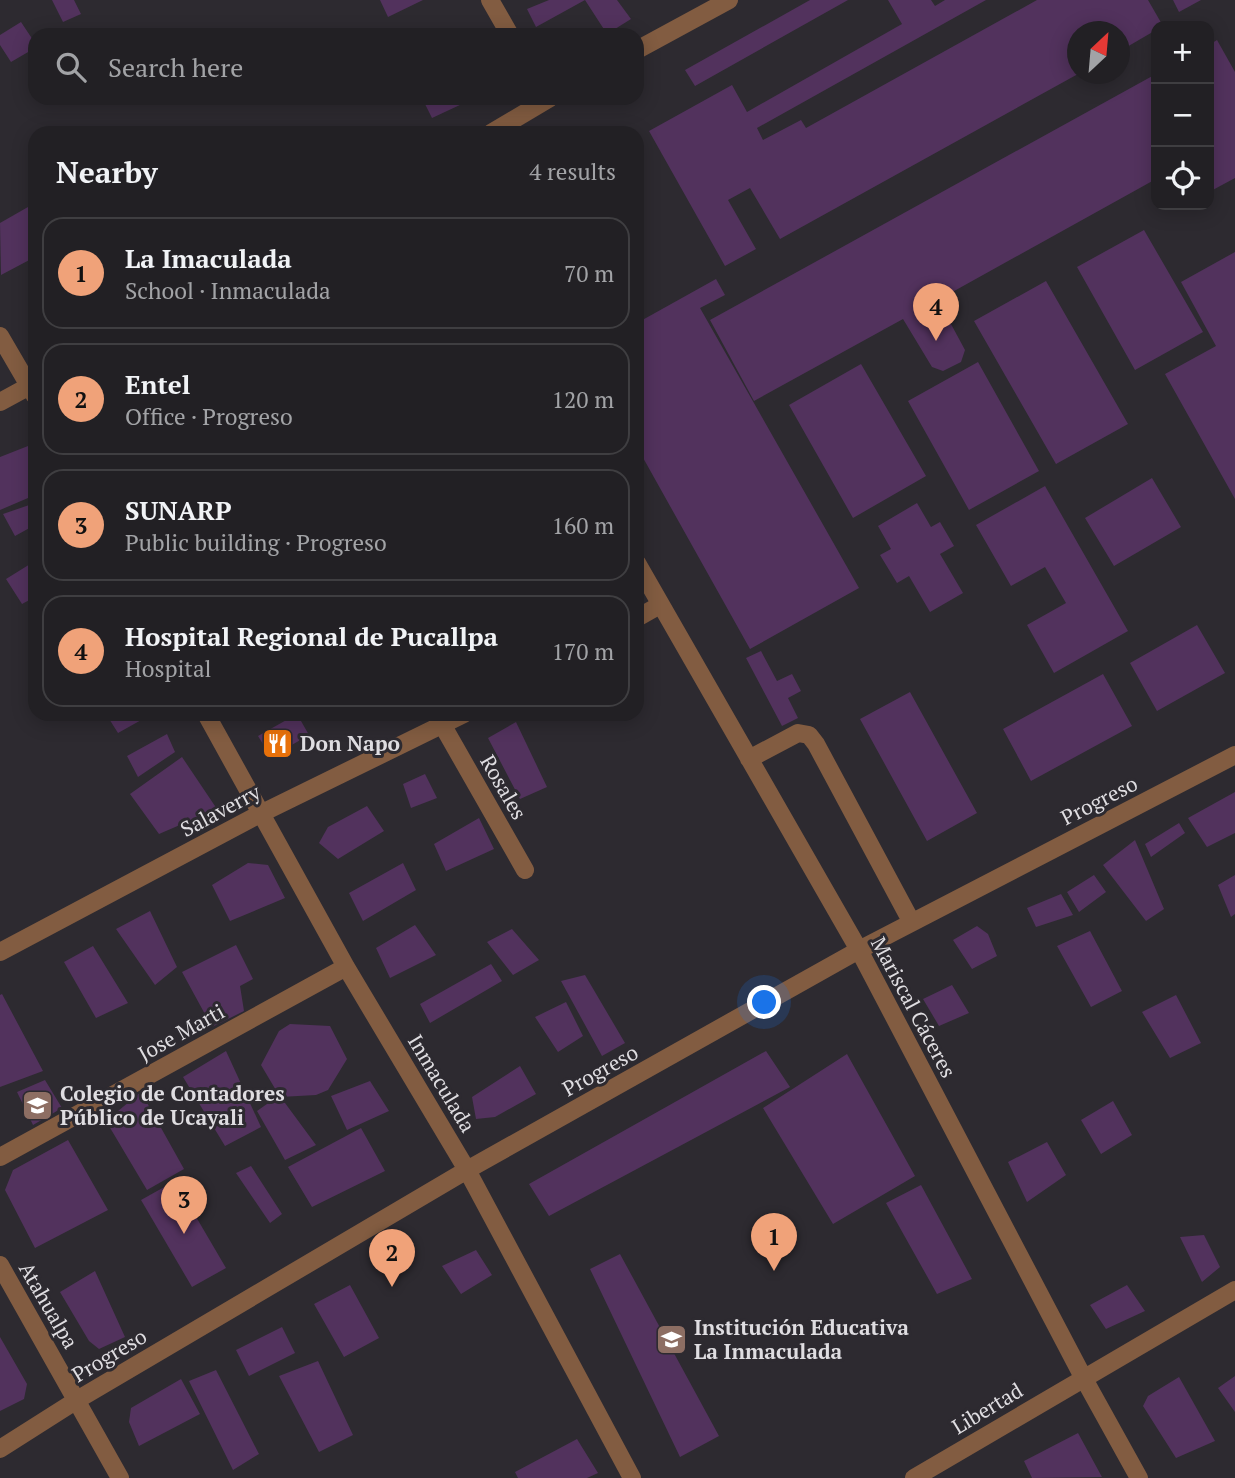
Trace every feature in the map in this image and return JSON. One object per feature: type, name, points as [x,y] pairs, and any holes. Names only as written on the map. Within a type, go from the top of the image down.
[{"type":"street","points":[[490,0],[506,28]]},
{"type":"street","points":[[644,46],[729,0]]},
{"type":"street","points":[[503,126],[538,105]]},
{"type":"street","points":[[0,336],[28,381]]},
{"type":"street","points":[[0,402],[28,391]]},
{"type":"street","name":"Mariscal Cáceres","points":[[644,576],[859,950],[1083,1377],[1139,1478]]},
{"type":"street","points":[[644,614],[660,605]]},
{"type":"street","name":"Inmaculada","points":[[210,721],[346,967],[467,1170],[632,1478]]},
{"type":"street","name":"Salaverry","points":[[0,952],[260,814],[452,721]]},
{"type":"street","name":"Rosales","points":[[443,726],[525,870]]},
{"type":"street","points":[[749,759],[798,733],[809,735],[822,754],[911,921]]},
{"type":"street","name":"Progreso","points":[[0,1449],[77,1400],[467,1170],[911,921],[1235,755]]},
{"type":"street","name":"Jose Marti","points":[[0,1157],[346,967]]},
{"type":"street","name":"Atahualpa","points":[[0,1265],[120,1478]]},
{"type":"street","name":"Libertad","points":[[914,1478],[1235,1290]]},
{"type":"building","points":[[52,0],[74,0],[81,14],[63,22]]},
{"type":"building","points":[[380,0],[423,0],[388,17]]},
{"type":"building","points":[[549,0],[585,0],[536,27],[527,9]]},
{"type":"building","points":[[585,0],[617,0],[631,19],[617,28],[603,28]]},
{"type":"building","points":[[810,0],[848,0],[695,86],[685,70]]},
{"type":"building","points":[[888,0],[931,0],[935,6],[945,0],[986,0],[757,128],[763,140],[801,120],[806,128],[1037,0],[1148,0],[1160,21],[1151,21],[1151,33],[1130,45],[1130,21],[1067,21],[1067,80],[780,239],[750,188],[728,200],[756,249],[725,266],[649,131],[732,85],[747,112],[902,24]]},
{"type":"building","points":[[1173,0],[1201,0],[1179,12]]},
{"type":"building","points":[[21,22],[28,32],[28,52],[11,62],[0,45],[0,35]]},
{"type":"building","points":[[1217,40],[1235,72],[1235,178],[1214,189],[1214,84],[1214,42]]},
{"type":"building","points":[[1151,77],[1151,182],[938,300],[965,350],[961,362],[943,371],[932,367],[903,319],[754,401],[710,320]]},
{"type":"building","points":[[426,105],[460,105],[432,118]]},
{"type":"building","points":[[28,207],[28,261],[1,275],[0,223]]},
{"type":"building","points":[[1144,230],[1203,332],[1135,370],[1077,267]]},
{"type":"building","points":[[1235,252],[1235,499],[1165,374],[1216,346],[1181,282]]},
{"type":"building","points":[[716,279],[725,295],[700,308],[859,588],[750,649],[644,460],[644,319]]},
{"type":"building","points":[[1046,281],[1128,424],[1056,464],[974,321]]},
{"type":"building","points":[[978,362],[1039,471],[969,510],[908,401]]},
{"type":"building","points":[[861,364],[926,476],[853,518],[789,405]]},
{"type":"building","points":[[28,446],[28,498],[0,510],[0,457]]},
{"type":"building","points":[[1152,478],[1181,527],[1114,566],[1085,518]]},
{"type":"building","points":[[1045,486],[1128,631],[1054,673],[1027,625],[1066,603],[1045,567],[1011,586],[976,525]]},
{"type":"building","points":[[917,503],[931,527],[940,522],[954,546],[940,554],[963,593],[930,612],[909,576],[897,583],[880,555],[891,549],[878,526]]},
{"type":"building","points":[[28,505],[28,529],[15,536],[3,514]]},
{"type":"building","points":[[28,565],[28,601],[22,604],[6,579]]},
{"type":"building","points":[[1197,625],[1225,673],[1157,711],[1130,663]]},
{"type":"building","points":[[761,651],[777,681],[792,674],[801,691],[788,698],[798,718],[782,726],[746,658]]},
{"type":"building","points":[[1103,674],[1132,726],[1031,781],[1003,729]]},
{"type":"building","points":[[910,692],[977,813],[927,841],[860,719]]},
{"type":"building","points":[[110,721],[139,721],[118,733]]},
{"type":"building","points":[[285,721],[301,721],[309,735],[271,757],[258,736]]},
{"type":"building","points":[[516,722],[547,787],[520,799],[488,738]]},
{"type":"building","points":[[167,734],[175,752],[138,777],[127,756]]},
{"type":"building","points":[[182,757],[217,809],[159,834],[130,794]]},
{"type":"building","points":[[425,774],[437,798],[411,808],[403,784]]},
{"type":"building","points":[[1235,792],[1235,833],[1207,847],[1188,818]]},
{"type":"building","points":[[367,806],[384,831],[338,859],[319,843],[328,827]]},
{"type":"building","points":[[479,818],[494,849],[446,871],[434,844]]},
{"type":"building","points":[[1179,823],[1185,833],[1151,857],[1145,844]]},
{"type":"building","points":[[1135,840],[1164,909],[1146,921],[1103,865]]},
{"type":"building","points":[[248,863],[268,865],[285,898],[230,921],[212,885]]},
{"type":"building","points":[[403,863],[416,890],[363,921],[349,893]]},
{"type":"building","points":[[1094,875],[1106,892],[1079,912],[1067,892]]},
{"type":"building","points":[[1235,875],[1235,914],[1231,917],[1218,885]]},
{"type":"building","points":[[1061,894],[1073,915],[1036,927],[1027,908]]},
{"type":"building","points":[[150,911],[177,967],[155,985],[116,929]]},
{"type":"building","points":[[415,925],[436,955],[390,978],[376,948]]},
{"type":"building","points":[[977,926],[988,934],[997,956],[972,969],[953,940]]},
{"type":"building","points":[[512,929],[539,960],[513,975],[487,942]]},
{"type":"building","points":[[1090,931],[1122,991],[1091,1007],[1057,946]]},
{"type":"building","points":[[236,945],[253,979],[240,986],[244,1011],[212,1027],[182,972]]},
{"type":"building","points":[[93,946],[128,1003],[96,1018],[64,962]]},
{"type":"building","points":[[491,964],[502,981],[430,1023],[420,1004]]},
{"type":"building","points":[[585,975],[625,1043],[602,1056],[561,981]]},
{"type":"building","points":[[952,985],[969,1013],[939,1026],[923,999]]},
{"type":"building","points":[[2,994],[43,1071],[0,1087],[0,995]]},
{"type":"building","points":[[1176,995],[1201,1043],[1170,1058],[1142,1012]]},
{"type":"building","points":[[566,1002],[583,1036],[558,1052],[535,1017]]},
{"type":"building","points":[[290,1024],[330,1026],[347,1059],[328,1090],[316,1095],[280,1097],[261,1065],[279,1031]]},
{"type":"building","points":[[226,1051],[261,1127],[225,1146],[183,1077]]},
{"type":"building","points":[[766,1051],[790,1087],[549,1216],[529,1184]]},
{"type":"building","points":[[847,1054],[915,1176],[833,1224],[763,1108]]},
{"type":"building","points":[[520,1066],[536,1094],[495,1117],[476,1119],[472,1097]]},
{"type":"building","points":[[45,1080],[62,1108],[33,1125],[17,1092]]},
{"type":"building","points":[[370,1081],[389,1111],[347,1130],[331,1096]]},
{"type":"building","points":[[141,1092],[184,1169],[147,1190],[106,1121]]},
{"type":"building","points":[[274,1099],[285,1103],[316,1145],[285,1160],[257,1111]]},
{"type":"building","points":[[1113,1101],[1132,1135],[1101,1154],[1081,1120]]},
{"type":"building","points":[[361,1128],[385,1171],[312,1207],[288,1167]]},
{"type":"building","points":[[68,1140],[108,1210],[35,1248],[5,1190],[13,1170]]},
{"type":"building","points":[[1047,1142],[1066,1175],[1027,1202],[1008,1162]]},
{"type":"building","points":[[251,1166],[282,1214],[270,1223],[236,1173]]},
{"type":"building","points":[[175,1181],[226,1268],[192,1287],[141,1200]]},
{"type":"building","points":[[921,1185],[972,1279],[937,1294],[886,1203]]},
{"type":"building","points":[[1204,1235],[1220,1267],[1202,1282],[1180,1237]]},
{"type":"building","points":[[476,1250],[492,1275],[461,1294],[442,1266]]},
{"type":"building","points":[[620,1254],[719,1436],[680,1457],[590,1269]]},
{"type":"building","points":[[95,1271],[125,1337],[99,1349],[89,1341],[60,1292]]},
{"type":"building","points":[[350,1285],[379,1338],[344,1357],[314,1304]]},
{"type":"building","points":[[1127,1285],[1145,1311],[1106,1329],[1090,1305]]},
{"type":"building","points":[[282,1327],[295,1353],[249,1376],[236,1350]]},
{"type":"building","points":[[0,1337],[27,1384],[24,1399],[0,1411]]},
{"type":"building","points":[[318,1361],[353,1435],[319,1452],[279,1376]]},
{"type":"building","points":[[216,1370],[259,1454],[233,1470],[189,1381]]},
{"type":"building","points":[[1235,1376],[1235,1412],[1218,1388]]},
{"type":"building","points":[[1179,1377],[1215,1441],[1176,1458],[1143,1406],[1148,1396]]},
{"type":"building","points":[[181,1379],[200,1414],[139,1446],[129,1422],[131,1408]]},
{"type":"building","points":[[1078,1433],[1102,1477],[1032,1478],[1024,1461]]},
{"type":"building","points":[[577,1439],[598,1473],[587,1478],[518,1478],[515,1472]]},
{"type":"place","name":"Hospital Regional de Pucallpa","points":[[936,341]]},
{"type":"place","name":"Don Napo","points":[[277,743]]},
{"type":"place","name":"Colegio de Contadores Público de Ucayali","points":[[37,1105]]},
{"type":"place","name":"SUNARP","points":[[184,1234]]},
{"type":"place","name":"La Imaculada","points":[[774,1271]]},
{"type":"place","name":"Entel","points":[[392,1287]]},
{"type":"place","name":"Institución Educativa La Inmaculada","points":[[671,1339]]}]
